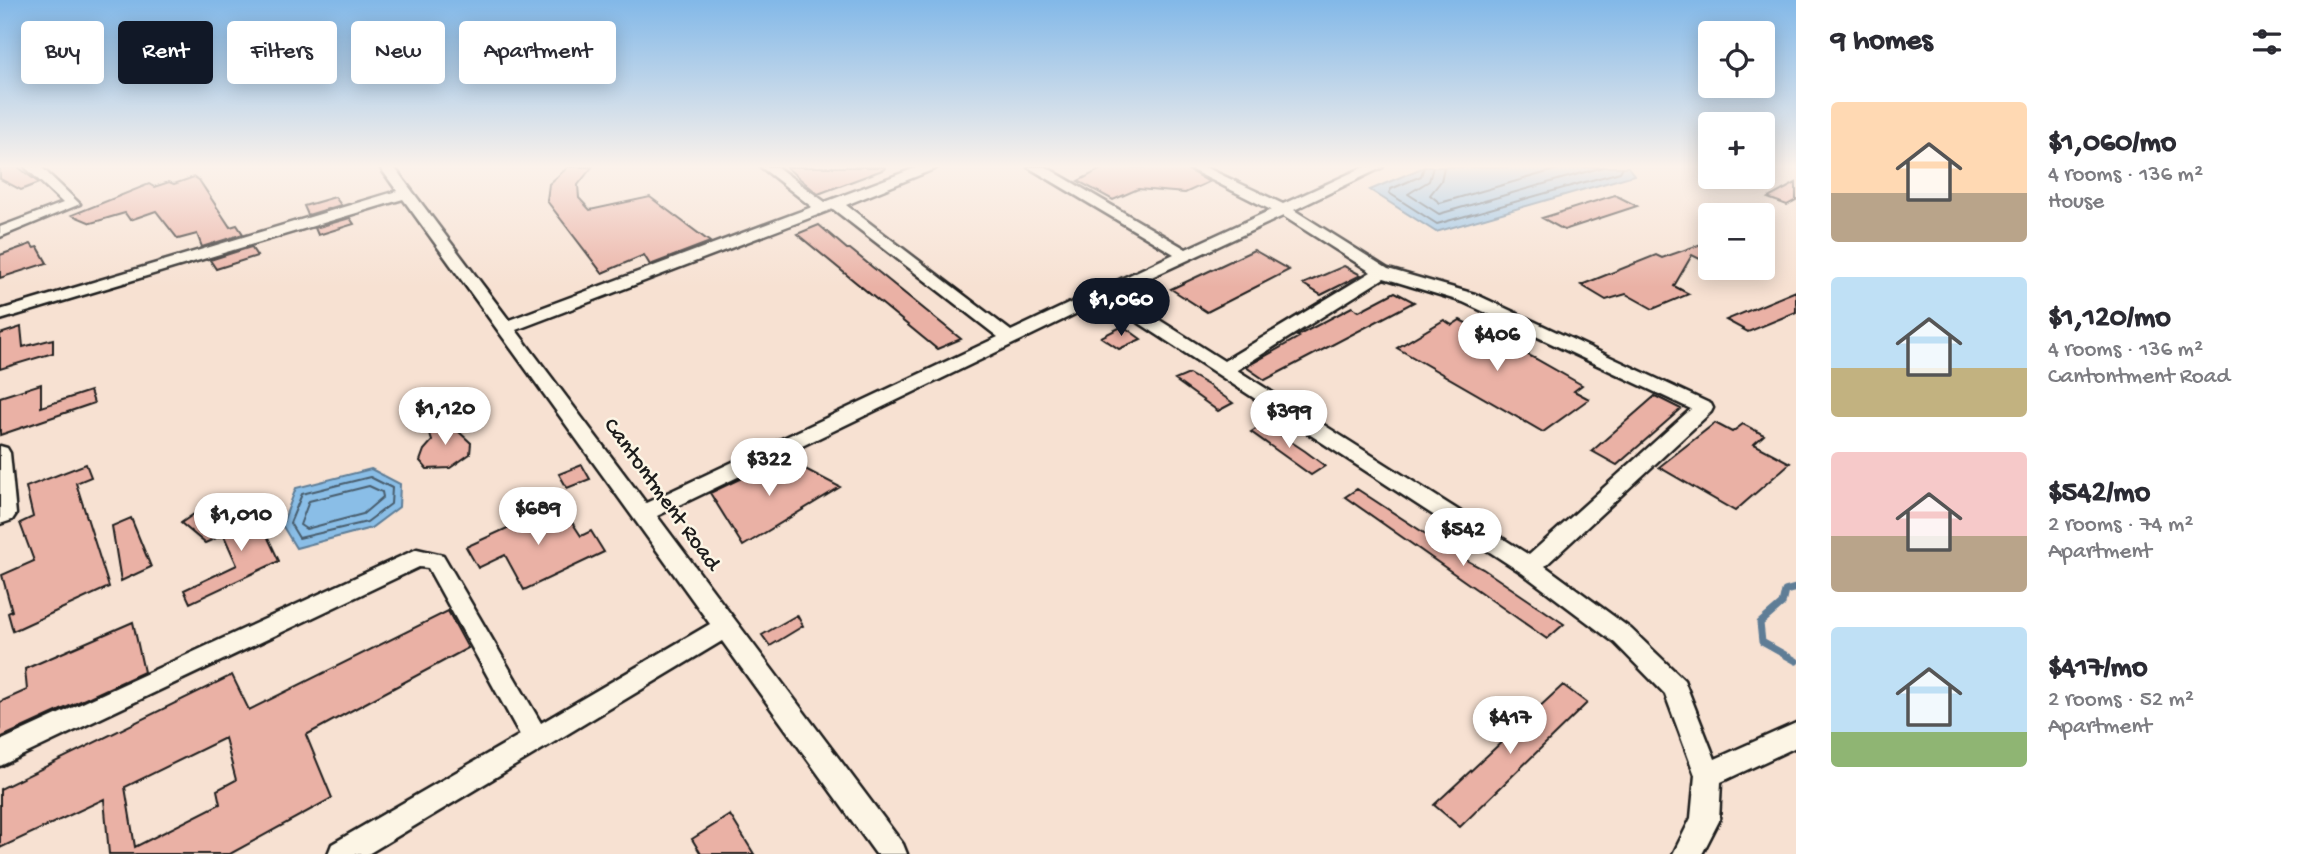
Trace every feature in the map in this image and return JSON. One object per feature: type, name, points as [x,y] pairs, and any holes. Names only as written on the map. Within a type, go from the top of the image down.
[{"type":"street","points":[[0,232],[66,207]]},
{"type":"street","points":[[0,316],[360,207]]},
{"type":"street","name":"Cantontment Road","points":[[416,207],[893,854]]},
{"type":"street","points":[[505,328],[831,207],[1010,338]]},
{"type":"street","points":[[1103,207],[1186,255]]},
{"type":"street","points":[[1274,207],[1382,272],[1469,298],[1703,408],[1530,566]]},
{"type":"street","points":[[642,514],[1291,207]]},
{"type":"street","points":[[1223,370],[1382,272]]},
{"type":"street","points":[[1105,293],[1530,566],[1623,636],[1675,688],[1708,775],[1705,821],[1687,854]]},
{"type":"street","points":[[0,453],[5,513],[0,516]]},
{"type":"street","points":[[0,754],[416,558],[435,561],[536,739]]},
{"type":"street","points":[[342,854],[726,628]]},
{"type":"street","points":[[1708,775],[1796,735]]},
{"type":"water","points":[[1396,207],[1523,207],[1436,232]]},
{"type":"water","points":[[371,469],[400,484],[399,507],[371,528],[296,548],[282,525],[296,488]]},
{"type":"building","points":[[92,207],[217,207],[230,227],[237,225],[243,234],[202,247],[197,234],[178,239],[156,211],[130,220],[125,213],[91,223],[72,215]]},
{"type":"building","points":[[304,207],[335,207],[308,215]]},
{"type":"building","points":[[551,207],[587,207],[590,210],[605,207],[663,207],[710,242],[650,265],[644,255],[602,273]]},
{"type":"building","points":[[1577,207],[1634,207],[1564,230],[1542,218]]},
{"type":"building","points":[[350,218],[354,224],[318,235],[315,228]]},
{"type":"building","points":[[819,225],[961,339],[937,349],[797,234]]},
{"type":"building","points":[[31,244],[34,248],[38,247],[47,263],[0,278],[0,255]]},
{"type":"building","points":[[1698,245],[1698,258],[1692,255],[1674,286],[1689,294],[1653,309],[1626,294],[1606,300],[1581,285],[1656,255],[1662,258]]},
{"type":"building","points":[[251,247],[257,256],[216,269],[210,260]]},
{"type":"building","points":[[1254,250],[1289,270],[1207,312],[1171,289]]},
{"type":"building","points":[[1344,266],[1361,275],[1321,295],[1303,284]]},
{"type":"building","points":[[1796,291],[1796,312],[1748,332],[1726,320]]},
{"type":"building","points":[[1395,292],[1414,302],[1265,380],[1246,367],[1352,307],[1359,311]]},
{"type":"building","points":[[1444,320],[1452,325],[1460,320],[1536,359],[1582,385],[1574,391],[1589,399],[1543,432],[1397,348]]},
{"type":"building","points":[[1123,326],[1141,339],[1119,349],[1101,337]]},
{"type":"building","points":[[21,327],[23,347],[53,339],[53,353],[0,369],[0,334]]},
{"type":"building","points":[[1189,374],[1233,403],[1218,411],[1175,380]]},
{"type":"building","points":[[41,384],[41,407],[90,391],[94,403],[0,435],[0,397]]},
{"type":"building","points":[[1655,396],[1681,409],[1617,465],[1592,451]]},
{"type":"building","points":[[445,419],[471,443],[470,454],[450,468],[427,469],[420,461],[424,450],[432,441],[427,425]]},
{"type":"building","points":[[1715,423],[1732,432],[1743,424],[1764,435],[1754,444],[1790,463],[1735,511],[1659,467]]},
{"type":"building","points":[[1264,424],[1325,466],[1311,475],[1251,432]]},
{"type":"building","points":[[784,458],[840,487],[743,546],[710,493]]},
{"type":"building","points":[[86,464],[91,477],[76,483],[109,587],[13,631],[8,613],[12,611],[2,575],[34,561],[20,523],[33,517],[26,487]]},
{"type":"building","points":[[582,465],[590,479],[567,488],[559,474]]},
{"type":"building","points":[[1357,489],[1564,624],[1547,639],[1345,497]]},
{"type":"building","points":[[560,504],[581,536],[591,531],[604,552],[524,590],[505,555],[478,568],[466,547]]},
{"type":"building","points":[[268,505],[274,517],[261,523],[279,561],[190,603],[184,590],[237,565],[220,527]]},
{"type":"building","points":[[194,514],[221,536],[205,543],[181,523]]},
{"type":"building","points":[[131,518],[151,567],[121,581],[112,526]]},
{"type":"building","points":[[448,611],[468,648],[306,735],[332,798],[230,854],[109,854],[104,799],[0,848],[0,789],[232,675],[249,710]],"holes":[[[225,738],[236,780],[217,790],[220,804],[135,847],[125,787]]]},
{"type":"building","points":[[797,615],[803,626],[770,646],[762,635]]},
{"type":"building","points":[[133,622],[144,672],[0,738],[0,702],[27,690],[25,669]]},
{"type":"building","points":[[1563,685],[1587,703],[1460,827],[1434,805]]},
{"type":"building","points":[[730,815],[754,854],[701,854],[692,839]]},
{"type":"waterway","points":[[1796,588],[1785,591],[1782,604],[1760,623],[1762,642],[1796,661]]}]
